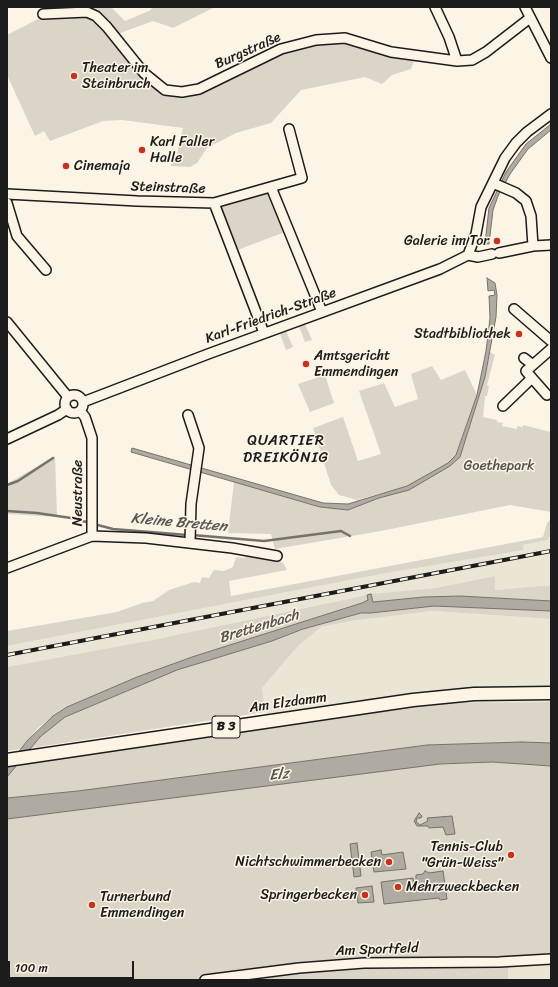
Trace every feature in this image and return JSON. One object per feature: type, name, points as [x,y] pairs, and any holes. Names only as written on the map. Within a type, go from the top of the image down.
[{"type":"main road","name":"Am Elzdamm","points":[[7,760],[413,700],[474,694],[551,693]]},
{"type":"street","points":[[435,7],[449,37],[457,62]]},
{"type":"street","points":[[524,7],[551,58]]},
{"type":"street","name":"Burgstraße","points":[[43,14],[87,12],[96,16],[107,27],[144,73],[165,90],[176,91],[199,89],[281,49],[316,40],[345,38],[391,52],[457,62],[472,60],[486,52],[530,18]]},
{"type":"street","points":[[551,114],[516,143],[505,158],[498,186],[481,207],[476,234],[468,255],[478,257],[533,246],[551,245]]},
{"type":"street","points":[[214,203],[302,178],[289,129]]},
{"type":"street","points":[[498,186],[516,193],[526,201],[531,216],[533,246]]},
{"type":"street","points":[[271,187],[322,312]]},
{"type":"street","name":"Steinstraße","points":[[7,194],[137,202],[214,203],[264,333]]},
{"type":"street","points":[[7,204],[18,236],[46,270]]},
{"type":"street","name":"Karl-Friedrich-Straße","points":[[83,402],[264,333],[445,267],[468,255]]},
{"type":"street","points":[[514,310],[551,341]]},
{"type":"street","points":[[7,322],[68,397]]},
{"type":"street","points":[[549,396],[526,371],[551,349]]},
{"type":"street","points":[[524,358],[533,365]]},
{"type":"street","points":[[503,406],[532,378]]},
{"type":"street","points":[[77,395],[83,402],[80,411],[72,412],[67,409],[65,403],[68,397],[77,395]]},
{"type":"street","points":[[7,439],[58,415],[67,409]]},
{"type":"street","name":"Neustraße","points":[[7,568],[92,534],[92,438],[85,417],[80,411]]},
{"type":"street","points":[[188,415],[199,448],[191,504],[190,543]]},
{"type":"street","points":[[92,534],[190,543],[262,552],[276,556]]},
{"type":"street","name":"Am Sportfeld","points":[[205,980],[299,968],[364,963],[499,962],[551,959]]},
{"type":"shaded area","points":[[547,537],[551,537],[551,585],[494,590],[495,576],[435,588],[367,595],[152,640],[7,667],[7,646],[381,574],[524,550],[523,545],[548,540]]},
{"type":"shaded area","points":[[432,611],[551,619],[551,702],[496,702],[267,726],[262,688],[299,645],[320,627],[351,621]]},
{"type":"shaded area","points":[[551,959],[551,980],[508,980],[508,962]]},
{"type":"green space","points":[[89,7],[111,7],[125,21],[151,10],[152,7],[215,7],[173,28],[153,21],[123,32],[111,40],[142,77],[185,95],[263,61],[296,49],[318,44],[346,42],[380,53],[414,61],[411,69],[392,75],[382,84],[365,77],[301,90],[271,123],[236,133],[207,148],[197,163],[190,167],[171,166],[171,162],[176,159],[183,128],[122,120],[103,121],[50,141],[44,131],[35,136],[7,75],[7,35],[36,20],[45,17],[87,12]]},
{"type":"green space","points":[[268,191],[285,232],[235,251],[218,205]]},
{"type":"green space","points":[[305,324],[312,340],[305,342],[299,326]]},
{"type":"green space","points":[[286,331],[293,347],[286,350],[280,334]]},
{"type":"green space","name":"Goethepark","points":[[490,352],[495,355],[487,385],[489,386],[487,396],[485,396],[483,417],[497,420],[497,422],[503,423],[502,426],[517,429],[517,426],[523,427],[523,425],[551,432],[551,512],[510,505],[381,531],[275,549],[271,534],[228,533],[234,482],[320,507],[348,510],[379,498],[409,490],[450,466],[460,457],[485,377]]},
{"type":"green space","points":[[432,366],[441,380],[465,370],[477,395],[456,455],[448,463],[407,486],[357,500],[339,495],[331,485],[313,428],[343,417],[358,461],[381,454],[359,391],[384,383],[395,407],[418,399],[411,374]]},
{"type":"green space","points":[[325,375],[334,403],[310,412],[298,384]]},
{"type":"green space","points":[[55,456],[57,517],[7,514],[7,484]]},
{"type":"green space","points":[[551,519],[551,537],[548,537],[548,540],[523,545],[524,550],[381,574],[7,646],[7,631],[117,612],[142,603],[153,601],[169,590],[194,582],[200,583],[202,577],[209,578],[214,570],[224,571],[233,567],[236,557],[245,558],[248,553],[276,559],[283,563],[287,570],[229,581],[231,596],[543,537],[547,523]]},
{"type":"green space","points":[[495,576],[495,590],[551,585],[551,601],[460,596],[424,597],[373,602],[371,594],[435,588]]},
{"type":"green space","points":[[367,595],[368,600],[362,603],[192,657],[137,677],[67,707],[38,728],[21,749],[7,751],[7,667],[152,640]]},
{"type":"green space","points":[[434,606],[551,611],[551,619],[432,611],[351,621],[321,627],[299,645],[262,688],[265,712],[31,748],[40,737],[65,717],[177,670],[272,641],[303,629],[361,613]]},
{"type":"green space","points":[[551,702],[551,743],[522,742],[427,745],[78,791],[7,798],[7,777],[16,766],[52,758],[428,703]]},
{"type":"green space","points":[[492,762],[551,766],[551,959],[508,962],[508,980],[7,980],[7,819],[440,764]]},
{"type":"water","points":[[551,124],[551,130],[528,149],[510,174],[498,196],[493,210],[489,244],[485,244],[489,208],[506,172],[526,144]]},
{"type":"water","points":[[487,278],[495,283],[497,295],[496,317],[485,377],[460,457],[450,466],[409,490],[379,498],[348,510],[320,507],[131,452],[132,448],[323,503],[348,504],[407,486],[448,463],[456,455],[477,395],[486,351],[490,318],[489,296],[495,295],[494,290],[488,291]]},
{"type":"water","points":[[371,594],[373,602],[424,597],[460,596],[551,601],[551,611],[434,606],[361,613],[303,629],[272,641],[177,670],[65,717],[40,737],[7,777],[7,767],[27,741],[53,716],[67,707],[137,677],[192,657],[362,603],[368,600],[367,595]]},
{"type":"water","name":"Elz","points":[[522,742],[551,743],[551,766],[492,762],[440,764],[7,819],[7,798],[78,791],[427,745]]},
{"type":"water","points":[[419,813],[422,816],[421,818],[417,818],[416,822],[420,825],[428,821],[427,818],[452,816],[455,834],[446,835],[443,827],[429,828],[428,826],[417,826],[414,821]]},
{"type":"water","points":[[357,843],[361,876],[354,877],[350,844]]},
{"type":"water","name":"Nichtschwimmerbecken","points":[[381,850],[382,855],[403,852],[406,869],[374,872],[371,852]]},
{"type":"water","name":"Mehrzweckbecken","points":[[425,871],[429,873],[443,871],[447,899],[440,900],[439,898],[384,904],[381,882],[413,878],[415,888],[430,885],[427,882],[420,885],[416,882],[416,875],[423,874]]},
{"type":"water","name":"Springerbecken","points":[[372,886],[374,902],[358,903],[356,888]]},
{"type":"waterway","points":[[7,485],[18,481],[53,458]]},
{"type":"waterway","name":"Kleine Bretten","points":[[7,511],[37,513],[71,518],[113,529],[187,535]]},
{"type":"waterway","name":"Kleine Bretten","points":[[192,535],[264,541],[341,531],[350,536]]},
{"type":"railway","points":[[7,655],[551,551]]},
{"type":"place","name":"Theater im Steinbruch","points":[[74,76]]},
{"type":"place","name":"Karl Faller Halle","points":[[142,150]]},
{"type":"place","name":"Cinemaja","points":[[66,166]]},
{"type":"place","name":"Galerie im Tor","points":[[497,241]]},
{"type":"place","name":"Stadtbibliothek","points":[[519,334]]},
{"type":"place","name":"Amtsgericht Emmendingen","points":[[306,364]]},
{"type":"place","name":"Tennis-Club \"Grün-Weiss\"","points":[[511,855]]},
{"type":"place","name":"Nichtschwimmerbecken","points":[[389,862]]},
{"type":"place","name":"Mehrzweckbecken","points":[[398,887]]},
{"type":"place","name":"Springerbecken","points":[[365,895]]},
{"type":"place","name":"Turnerbund Emmendingen","points":[[92,905]]},
{"type":"district","name":"QUARTIER DREIKÖNIG","points":[[286,450]]},
{"type":"water label","name":"Brettenbach","points":[[259,627]]}]
